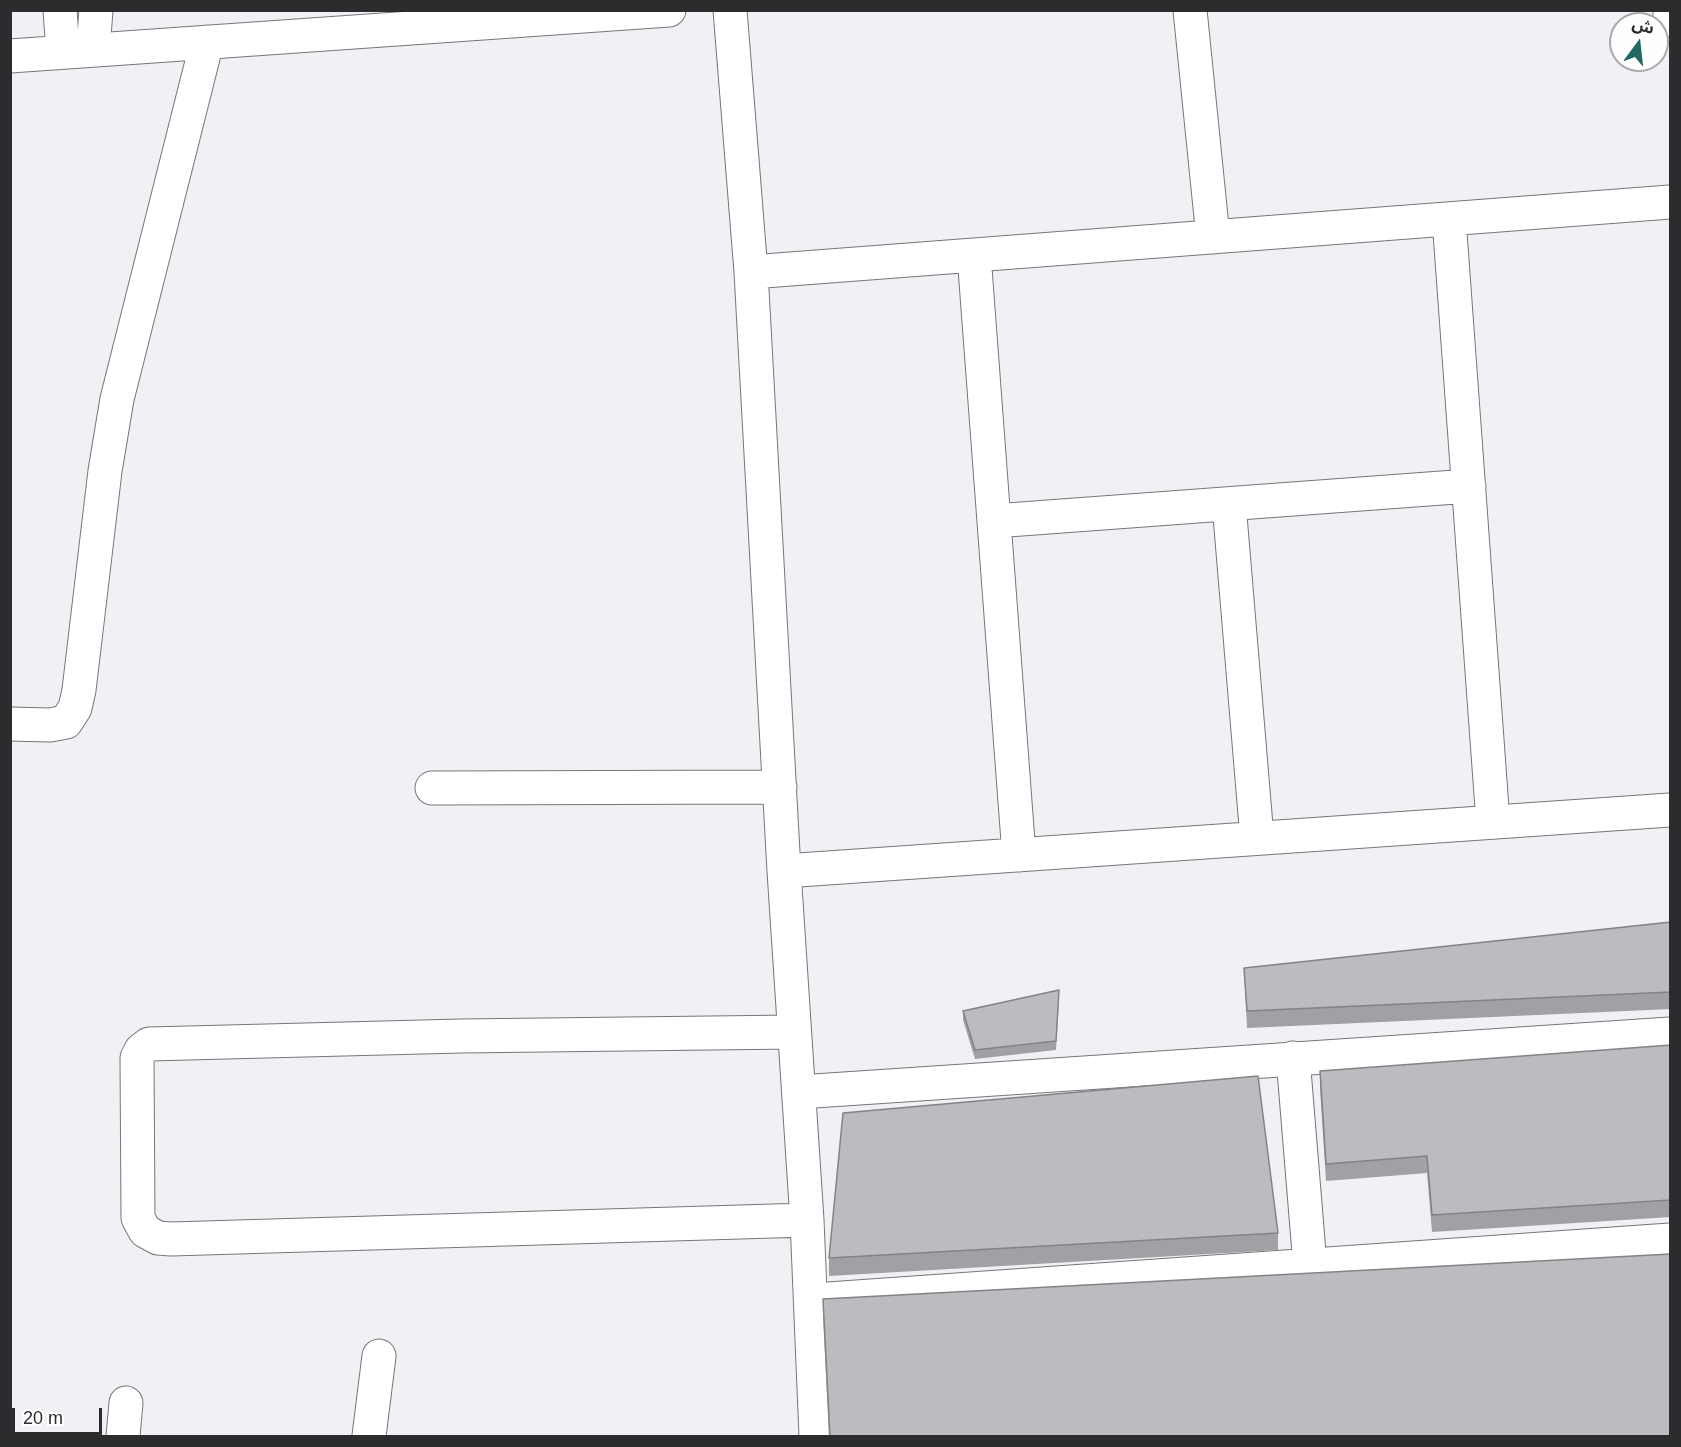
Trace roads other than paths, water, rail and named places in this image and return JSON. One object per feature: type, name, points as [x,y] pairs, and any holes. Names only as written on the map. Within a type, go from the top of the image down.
[{"type":"street","points":[[60,10],[78,51]]},
{"type":"street","points":[[78,51],[96,10]]},
{"type":"street","points":[[10,56],[669,10]]},
{"type":"street","points":[[730,10],[751,272],[784,871],[807,1220],[816,1437]]},
{"type":"street","points":[[1190,10],[1213,237]]},
{"type":"street","points":[[1670,10],[1671,20]]},
{"type":"street","points":[[10,724],[50,725],[66,722],[75,708],[105,471],[117,399],[207,42]]},
{"type":"street","points":[[751,272],[1671,202]]},
{"type":"street","points":[[1449,219],[1493,822]]},
{"type":"street","points":[[974,255],[1019,855]]},
{"type":"street","points":[[994,521],[1468,486]]},
{"type":"street","points":[[1229,504],[1257,838]]},
{"type":"street","points":[[432,788],[780,788]]},
{"type":"street","points":[[784,871],[1671,810]]},
{"type":"street","points":[[794,1032],[449,1036],[149,1044],[141,1050],[137,1058],[138,1218],[145,1231],[158,1238],[171,1239],[807,1220]]},
{"type":"street","points":[[799,1092],[1671,1034]]},
{"type":"street","points":[[1293,1058],[1310,1265]]},
{"type":"street","points":[[809,1300],[1671,1240]]},
{"type":"street","points":[[369,1437],[379,1356]]},
{"type":"street","points":[[123,1437],[126,1403]]}]
